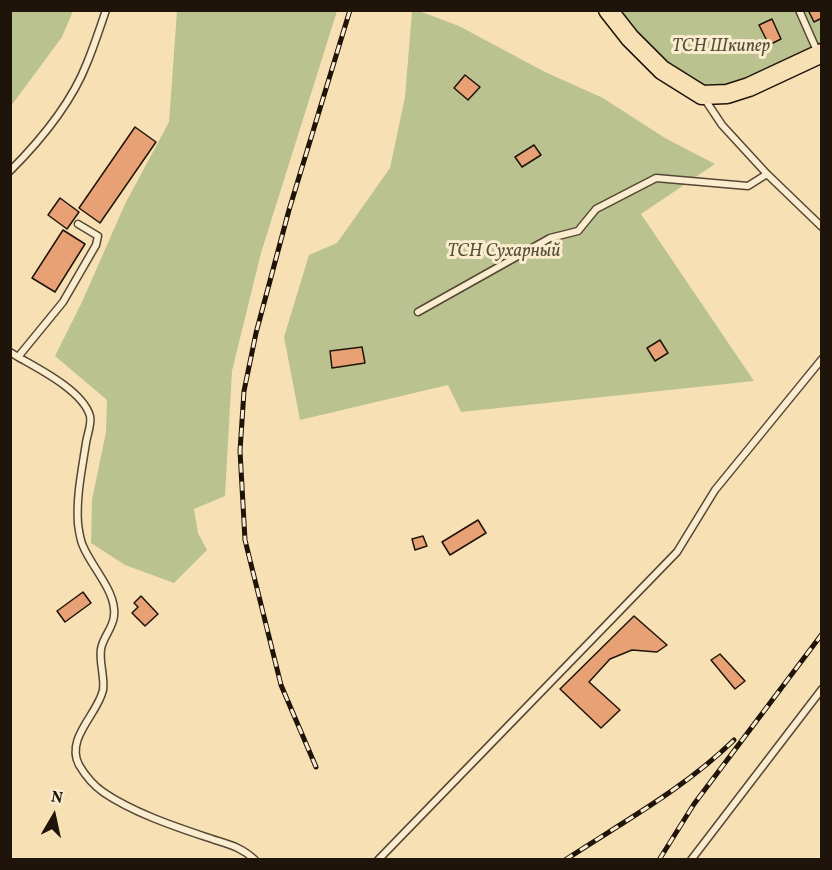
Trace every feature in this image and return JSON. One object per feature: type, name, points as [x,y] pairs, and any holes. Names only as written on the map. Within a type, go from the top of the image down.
[{"type":"main road","points":[[608,10],[630,38],[662,70],[702,95],[727,94],[749,87],[820,53]]},
{"type":"lane","points":[[10,171],[26,156],[62,110],[87,64],[106,10]]},
{"type":"lane","points":[[799,10],[820,53]]},
{"type":"lane","points":[[702,95],[722,125],[767,174],[822,227]]},
{"type":"lane","points":[[418,312],[550,238],[578,231],[596,209],[656,178],[748,186],[767,174]]},
{"type":"lane","points":[[18,357],[63,302],[96,245],[98,236],[78,224]]},
{"type":"lane","points":[[10,352],[57,380],[83,402],[91,418],[79,490],[78,523],[82,545],[111,594],[114,618],[101,647],[103,689],[79,736],[76,746],[77,762],[86,777],[101,791],[124,804],[176,826],[232,844],[243,849],[255,860]]},
{"type":"lane","points":[[378,860],[677,552],[715,490],[822,359]]},
{"type":"lane","points":[[691,860],[822,689]]},
{"type":"green space","points":[[11,10],[73,11],[62,37],[11,106]]},
{"type":"green space","points":[[177,11],[337,11],[261,253],[232,371],[225,496],[194,509],[198,533],[207,550],[174,583],[125,565],[91,543],[92,500],[106,432],[107,400],[55,356],[82,302],[125,204],[169,122]]},
{"type":"green space","name":"ТСН Сухарный","points":[[412,11],[419,11],[459,26],[545,72],[603,98],[665,138],[715,164],[641,214],[754,381],[461,412],[448,385],[300,420],[284,337],[309,255],[337,243],[390,168],[405,97]]},
{"type":"green space","name":"ТСН Шкипер","points":[[620,11],[821,11],[821,45],[741,84],[700,85],[668,65]]},
{"type":"building","points":[[808,10],[822,10],[822,18],[814,22]]},
{"type":"building","points":[[772,19],[781,39],[769,45],[759,25]]},
{"type":"building","points":[[465,75],[480,87],[468,100],[454,88]]},
{"type":"building","points":[[135,127],[156,142],[100,223],[79,208]]},
{"type":"building","points":[[534,145],[541,155],[522,167],[515,157]]},
{"type":"building","points":[[60,198],[79,212],[67,229],[48,215]]},
{"type":"building","points":[[63,230],[85,244],[55,292],[32,278]]},
{"type":"building","points":[[660,340],[668,353],[655,361],[647,348]]},
{"type":"building","points":[[362,347],[365,363],[332,368],[330,351]]},
{"type":"building","points":[[478,520],[486,533],[450,555],[442,542]]},
{"type":"building","points":[[423,536],[427,546],[415,550],[412,539]]},
{"type":"building","points":[[83,592],[91,603],[65,622],[57,611]]},
{"type":"building","points":[[141,596],[158,614],[145,626],[132,613],[138,607],[134,603]]},
{"type":"building","points":[[634,616],[667,645],[657,652],[632,650],[610,659],[589,682],[620,710],[601,728],[560,689]]},
{"type":"building","points":[[720,654],[745,681],[735,689],[711,660]]},
{"type":"railway","points":[[316,767],[281,685],[245,540],[240,451],[244,391],[256,333],[289,210],[350,10]]},
{"type":"railway","points":[[659,860],[694,804],[822,634]]},
{"type":"railway","points":[[565,860],[674,789],[734,740]]}]
